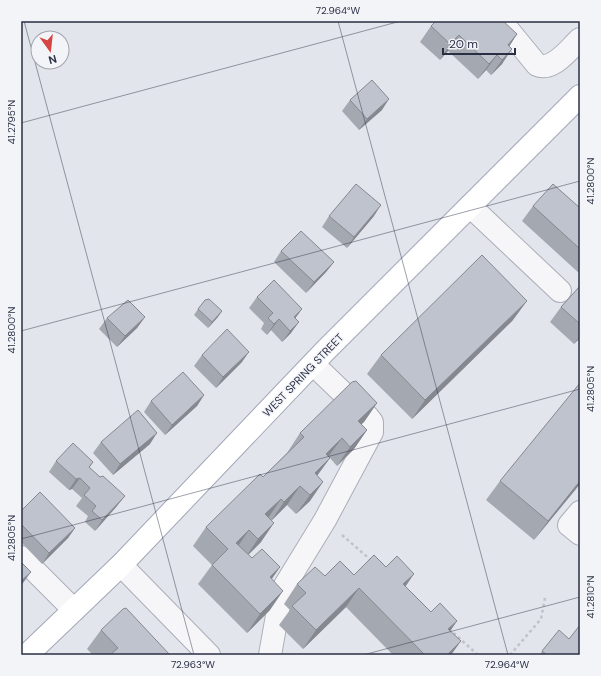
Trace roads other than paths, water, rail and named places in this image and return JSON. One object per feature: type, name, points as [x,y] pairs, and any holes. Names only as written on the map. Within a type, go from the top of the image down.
[{"type":"main road","name":"WEST SPRING STREET","points":[[27,655],[120,564],[313,364],[580,96]]},
{"type":"street","points":[[501,21],[537,65],[543,67],[552,65],[580,39]]},
{"type":"street","points":[[470,206],[560,291]]},
{"type":"street","points":[[270,655],[278,610],[284,587],[325,520],[372,432],[372,422],[313,364]]},
{"type":"street","points":[[580,512],[570,525],[580,534]]},
{"type":"street","points":[[21,557],[74,610]]},
{"type":"street","points":[[120,564],[209,655]]}]
